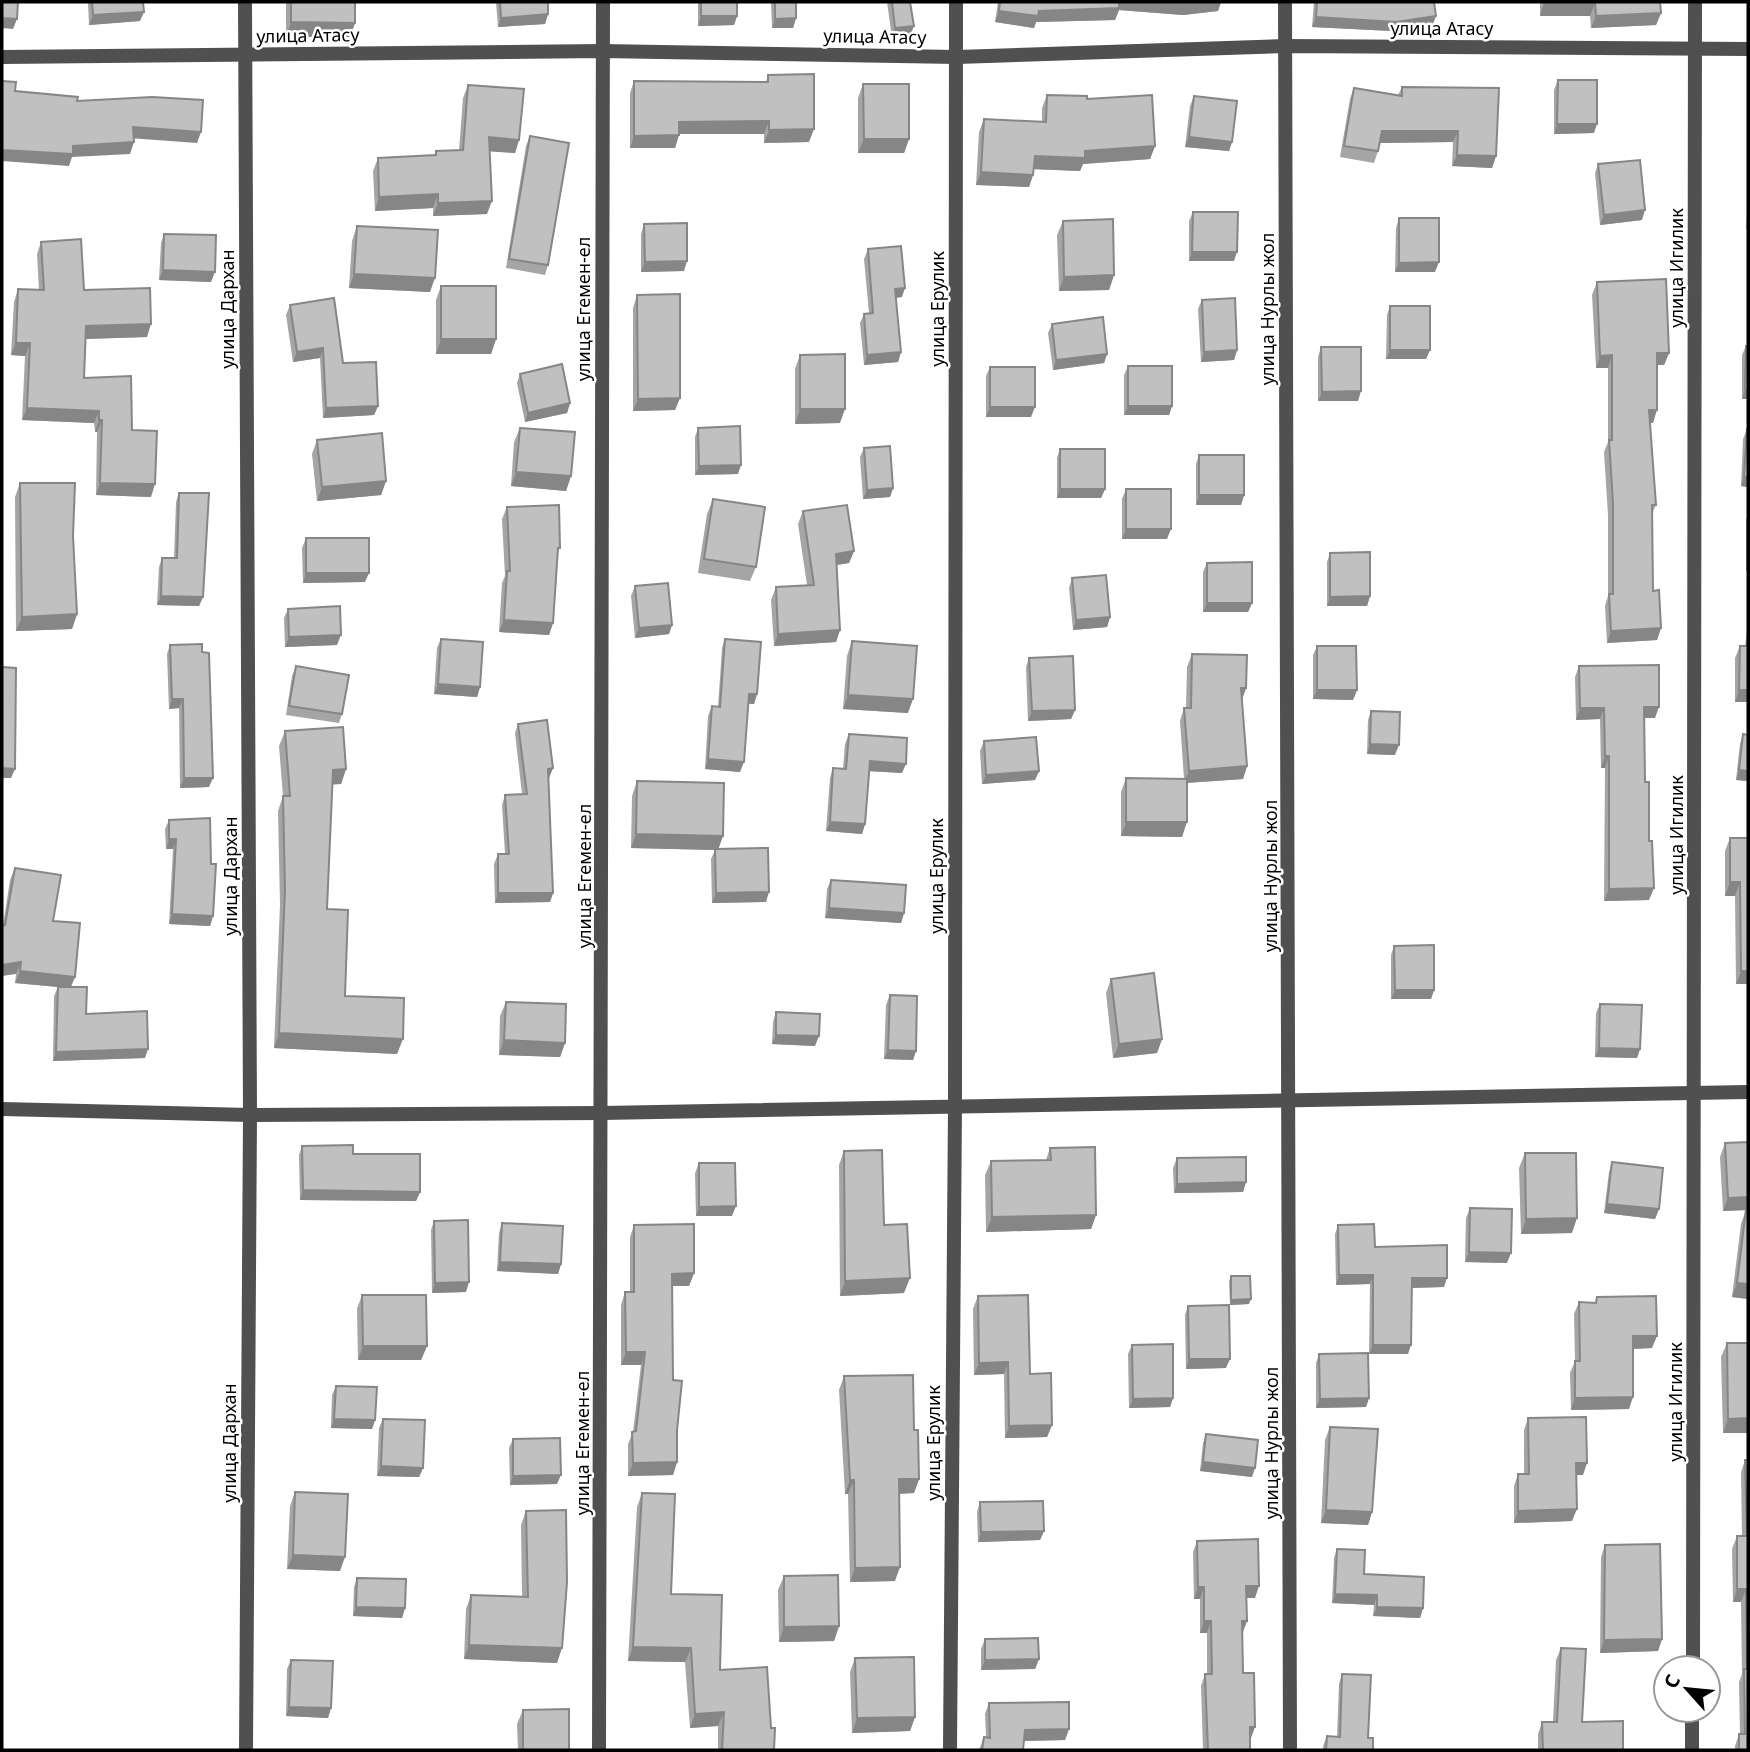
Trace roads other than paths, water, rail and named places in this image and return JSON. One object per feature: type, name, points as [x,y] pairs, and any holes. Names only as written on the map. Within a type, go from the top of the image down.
[{"type":"street","name":"улица Дархан","points":[[245,2],[250,1115],[246,1750]]},
{"type":"street","name":"улица Егемен-ел","points":[[599,1750],[603,1113],[603,2]]},
{"type":"street","name":"улица Ерулик","points":[[950,1750],[955,1106],[956,2]]},
{"type":"street","name":"улица Нурлы жол","points":[[1285,2],[1290,1750]]},
{"type":"street","name":"улица Игилик","points":[[1693,1654],[1696,1091],[1695,2]]},
{"type":"street","name":"улица Атасу","points":[[2,57],[603,51],[957,57],[1285,46],[1748,49]]},
{"type":"street","points":[[2,1110],[250,1115],[603,1113],[1748,1092]]},
{"type":"street","points":[[1692,1724],[1692,1750]]}]
